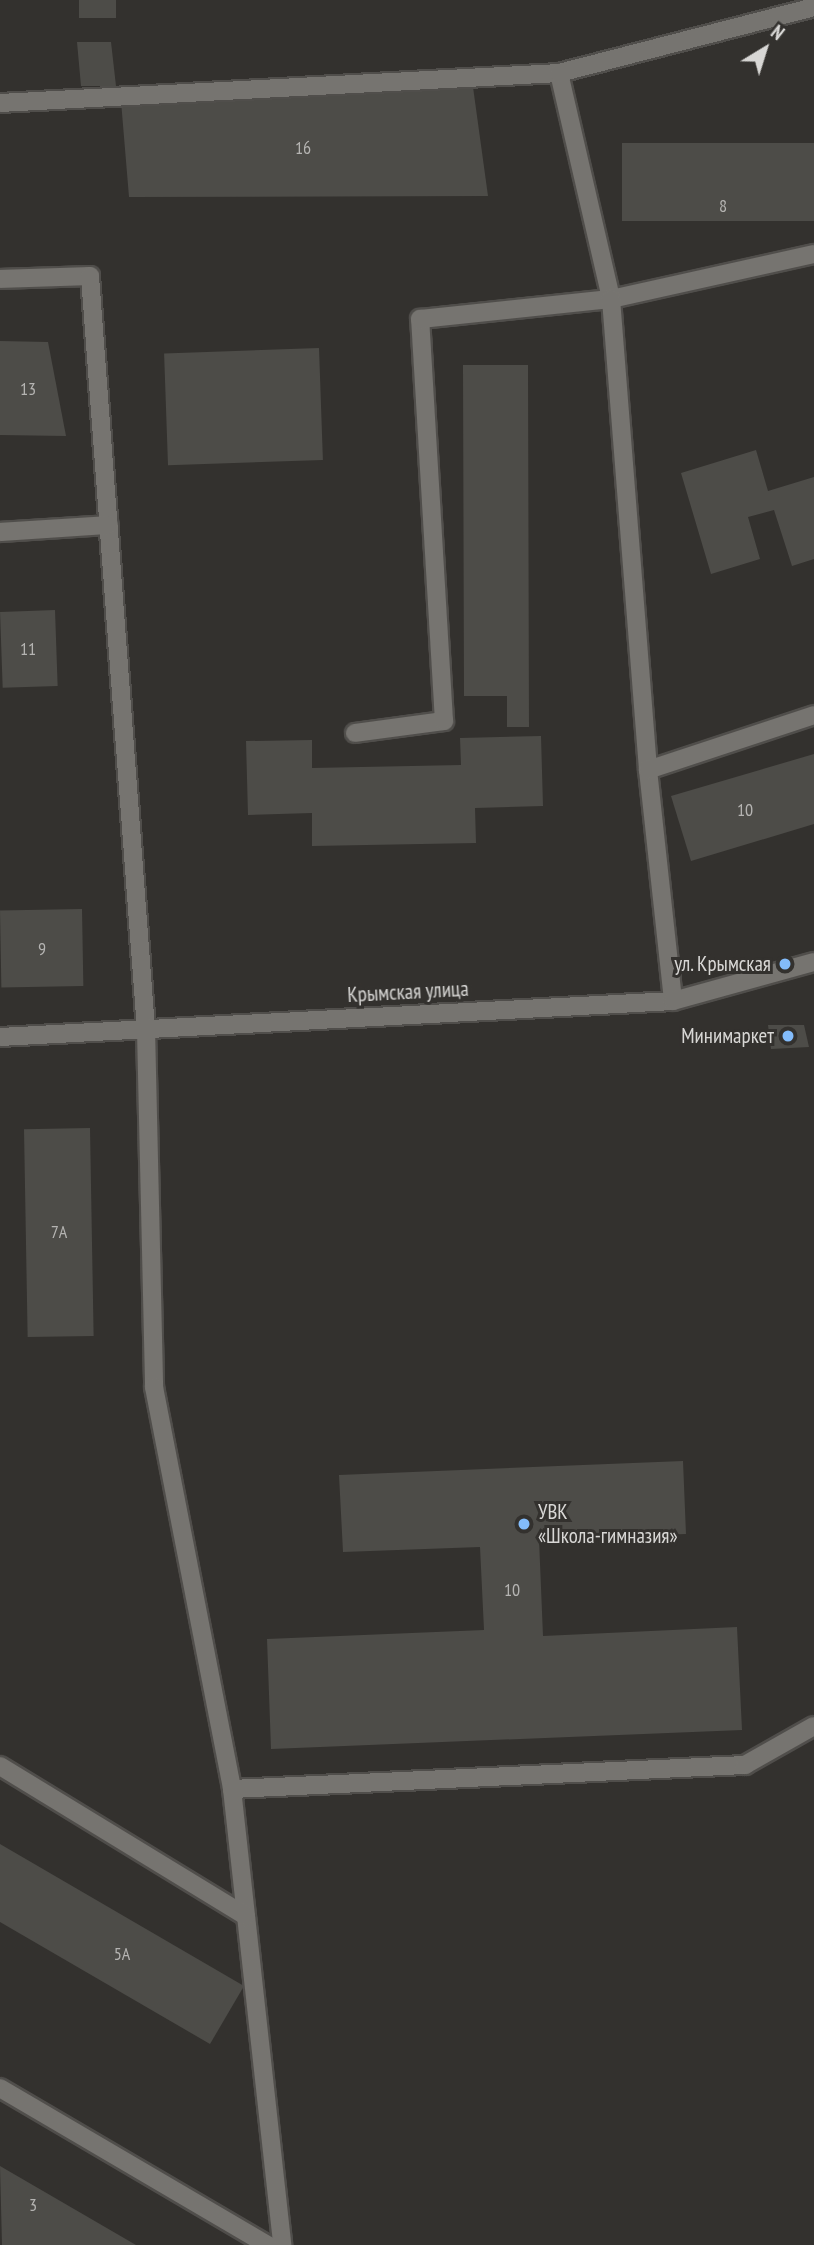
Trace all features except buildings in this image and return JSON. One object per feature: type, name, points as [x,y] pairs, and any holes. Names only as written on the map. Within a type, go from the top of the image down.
[{"type":"street","points":[[0,103],[559,73],[814,7]]},
{"type":"street","points":[[559,73],[611,299],[648,770],[673,1001]]},
{"type":"street","points":[[355,733],[444,721],[420,319],[611,299],[814,254]]},
{"type":"street","points":[[0,279],[90,276],[146,1030],[154,1387],[232,1789],[282,2245]]},
{"type":"street","points":[[0,532],[109,525]]},
{"type":"street","points":[[648,770],[814,715]]},
{"type":"street","name":"Крымская улица","points":[[0,1037],[673,1001],[814,962]]},
{"type":"street","points":[[232,1789],[745,1765],[814,1726]]},
{"type":"street","points":[[0,1766],[246,1916]]},
{"type":"street","points":[[0,2088],[268,2245]]},
{"type":"place","name":"ул. Крымская","points":[[785,964]]},
{"type":"place","name":"Минимаркет","points":[[788,1036]]},
{"type":"place","name":"УВК «Школа-гимназия»","points":[[524,1524]]}]
